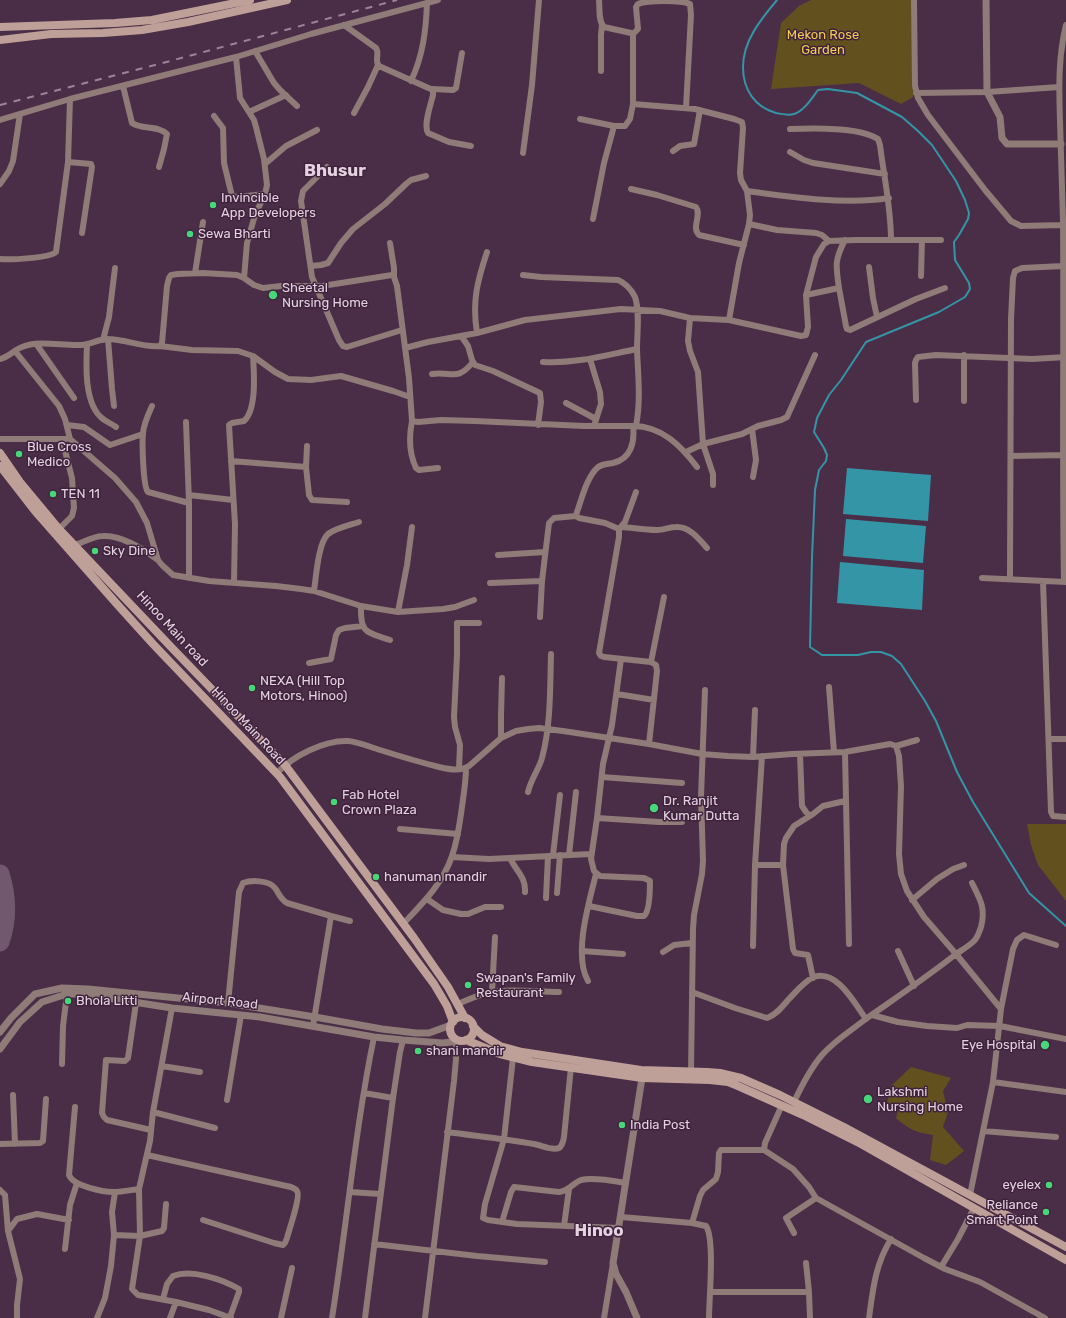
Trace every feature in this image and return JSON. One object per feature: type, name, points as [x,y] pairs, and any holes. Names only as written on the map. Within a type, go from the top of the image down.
[{"type":"main road","points":[[0,27],[100,24],[152,20],[250,0]]},
{"type":"main road","points":[[0,40],[51,34],[103,34],[142,30],[188,22],[287,0]]},
{"type":"main road","name":"Hinoo Main road","points":[[0,453],[20,482],[59,529],[285,765],[404,923],[438,972],[465,1018]]},
{"type":"main road","name":"Hinoo Main Road","points":[[0,466],[35,512],[116,603],[153,644],[277,773],[434,984],[447,1006],[452,1024]]},
{"type":"main road","points":[[1066,1246],[872,1141],[794,1102],[741,1078],[720,1073],[641,1070],[522,1052],[500,1046],[482,1035],[470,1021],[465,1018],[459,1018],[452,1024],[452,1035],[460,1041],[513,1058],[642,1078],[728,1082],[782,1105],[861,1144],[1066,1260]]},
{"type":"main road","points":[[460,1041],[473,1033],[473,1026]]},
{"type":"street","points":[[0,120],[70,99],[236,57],[344,25],[438,0]]},
{"type":"street","points":[[523,153],[532,85],[540,0]]},
{"type":"street","points":[[600,0],[600,19],[602,25],[602,71]]},
{"type":"street","points":[[914,0],[914,77],[916,93],[921,105],[985,190],[1011,221],[1021,226],[1063,225]]},
{"type":"street","points":[[986,0],[987,92],[1000,117],[1002,138],[1006,144],[1061,144]]},
{"type":"street","points":[[633,34],[638,30],[636,7],[638,4],[657,1],[682,2],[690,4],[691,15],[686,108]]},
{"type":"street","points":[[411,81],[420,62],[425,36],[427,3]]},
{"type":"street","points":[[344,25],[378,51],[378,65],[354,113]]},
{"type":"street","points":[[602,25],[611,29],[633,34]]},
{"type":"street","points":[[982,578],[1010,578],[1065,582],[1062,493],[1065,455],[1063,266],[1064,202],[1061,144],[1063,118],[1059,88],[1061,48],[1066,25]]},
{"type":"street","points":[[580,119],[614,126],[626,126],[630,119],[633,104],[633,34]]},
{"type":"street","points":[[255,51],[274,82],[297,106]]},
{"type":"street","points":[[378,65],[384,70],[432,89],[453,90],[456,88],[462,53]]},
{"type":"street","points":[[236,57],[240,98],[256,127],[267,185],[265,194],[255,215],[247,243],[246,273],[244,278]]},
{"type":"street","points":[[123,86],[132,123],[160,130],[167,134],[159,167]]},
{"type":"street","points":[[916,93],[987,92],[1059,88]]},
{"type":"street","points":[[432,89],[433,95],[426,131],[432,136],[449,142],[471,146]]},
{"type":"street","points":[[249,112],[286,95]]},
{"type":"street","points":[[0,259],[11,260],[50,255],[56,252],[68,162],[70,99]]},
{"type":"street","points":[[633,104],[700,110],[734,118],[742,122],[743,128],[740,173],[741,180],[747,191],[749,204],[749,224],[734,286],[729,320]]},
{"type":"street","points":[[673,151],[680,146],[694,144],[700,110]]},
{"type":"street","points":[[1,181],[9,171],[13,161],[20,114]]},
{"type":"street","points":[[214,116],[223,128],[224,163],[232,196],[237,197],[265,194]]},
{"type":"street","points":[[593,220],[604,163],[614,126]]},
{"type":"street","points":[[790,129],[850,131],[878,139],[889,198],[891,240]]},
{"type":"street","points":[[264,164],[286,146],[317,130]]},
{"type":"street","points":[[790,152],[813,163],[884,174]]},
{"type":"street","points":[[68,162],[88,163],[91,164],[92,167],[82,233]]},
{"type":"street","points":[[327,167],[303,191],[301,196],[311,274],[315,287],[339,340],[344,346],[350,346],[402,330]]},
{"type":"street","points":[[311,266],[328,263],[341,243],[353,229],[385,204],[411,180],[426,176]]},
{"type":"street","points":[[631,189],[696,207],[698,211],[696,229],[699,236],[744,245]]},
{"type":"street","points":[[747,191],[836,200],[871,201],[889,198]]},
{"type":"street","points":[[195,273],[203,222]]},
{"type":"street","points":[[749,224],[777,230],[820,234],[829,241]]},
{"type":"street","points":[[845,240],[836,260],[839,288],[848,330],[852,330],[916,299],[945,288]]},
{"type":"street","points":[[405,348],[428,342],[462,337],[514,322],[546,316],[621,309],[670,313],[690,318],[729,320],[786,334],[804,336],[808,327],[806,295],[816,257],[824,244],[829,241],[845,240],[942,240]]},
{"type":"street","points":[[921,276],[922,240]]},
{"type":"street","points":[[390,243],[405,348],[412,421],[410,439],[412,454],[416,468],[420,470],[438,468]]},
{"type":"street","points":[[477,333],[474,310],[475,295],[487,252]]},
{"type":"street","points":[[1010,578],[1011,357],[1012,297],[1015,271],[1022,268],[1063,266]]},
{"type":"street","points":[[869,267],[877,317]]},
{"type":"street","points":[[114,406],[105,339],[115,268]]},
{"type":"street","points":[[160,346],[162,343],[167,286],[170,278],[174,274],[195,273],[237,275],[259,287],[315,287],[390,275],[394,276]]},
{"type":"street","points":[[523,275],[618,280],[625,284],[634,295],[637,310],[639,403],[634,426],[633,444],[629,452],[622,460],[601,465],[594,471],[576,516]]},
{"type":"street","points":[[806,295],[839,288]]},
{"type":"street","points":[[690,318],[688,341],[698,372],[703,444],[714,474],[713,486]]},
{"type":"street","points":[[462,337],[468,346],[473,362],[478,366],[493,371],[540,393],[541,402],[538,424]]},
{"type":"street","points":[[0,359],[22,347],[37,345],[87,344],[105,339],[128,341],[153,347],[160,346],[192,350],[238,351],[252,356],[288,379],[311,380],[341,376],[379,386],[410,398]]},
{"type":"street","points":[[87,344],[86,373],[93,404],[100,416],[116,427]]},
{"type":"street","points":[[37,345],[74,398]]},
{"type":"street","points":[[543,362],[568,362],[590,359],[637,349]]},
{"type":"street","points":[[15,351],[59,406],[67,425],[70,439],[114,478],[136,502],[147,523],[158,560]]},
{"type":"street","points":[[686,452],[703,444],[734,437],[758,426],[781,420],[787,416],[815,355]]},
{"type":"street","points":[[916,400],[916,358],[936,355],[1032,359],[1065,357]]},
{"type":"street","points":[[964,355],[964,401]]},
{"type":"street","points":[[234,583],[235,524],[230,424],[244,421],[251,406],[254,384],[252,356]]},
{"type":"street","points":[[590,359],[601,399],[594,426]]},
{"type":"street","points":[[432,374],[455,375],[463,373],[473,362]]},
{"type":"street","points":[[566,403],[596,419]]},
{"type":"street","points":[[152,406],[143,434],[144,481],[146,490],[148,492],[189,503]]},
{"type":"street","points":[[412,421],[418,422],[441,420],[594,426],[634,426],[656,430],[671,439],[686,452],[697,467]]},
{"type":"street","points":[[186,422],[189,495],[189,578]]},
{"type":"street","points":[[67,425],[84,428],[110,445],[143,434]]},
{"type":"street","points":[[752,429],[756,460],[753,477]]},
{"type":"street","points":[[59,529],[72,516],[74,508],[72,478],[62,439]]},
{"type":"street","points":[[0,440],[70,439]]},
{"type":"street","points":[[307,446],[306,466],[309,495],[312,500],[347,502]]},
{"type":"street","points":[[1011,456],[1065,455]]},
{"type":"street","points":[[231,461],[306,466]]},
{"type":"street","points":[[636,492],[625,522],[620,528],[599,653],[600,656],[604,657],[651,662],[654,663],[657,668],[649,744]]},
{"type":"street","points":[[189,495],[233,500]]},
{"type":"street","points":[[540,617],[545,552],[548,527],[551,519],[576,516],[620,528],[652,530],[677,526],[696,536],[707,548]]},
{"type":"street","points":[[314,591],[324,538],[336,530],[359,522]]},
{"type":"street","points":[[398,612],[407,565],[412,527]]},
{"type":"street","points":[[75,545],[101,536],[110,536],[133,545],[158,560],[173,575],[314,591],[361,606],[398,612],[443,609],[455,607],[474,600]]},
{"type":"street","points":[[498,555],[545,552]]},
{"type":"street","points":[[490,583],[542,581]]},
{"type":"street","points":[[1043,581],[1051,812],[1053,816],[1066,817]]},
{"type":"street","points":[[651,662],[664,597]]},
{"type":"street","points":[[361,606],[362,626],[369,633],[390,640]]},
{"type":"street","points":[[404,923],[427,899],[439,882],[452,857],[458,834],[464,788],[460,745],[454,717],[457,623],[479,622]]},
{"type":"street","points":[[309,663],[331,659],[336,635],[339,630],[362,626]]},
{"type":"street","points":[[528,792],[530,782],[542,761],[548,729],[551,654]]},
{"type":"street","points":[[588,981],[582,968],[582,951],[586,921],[596,874],[592,866],[591,854],[598,818],[602,777],[610,738],[621,659]]},
{"type":"street","points":[[501,738],[502,678]]},
{"type":"street","points":[[829,686],[834,752]]},
{"type":"street","points":[[691,1072],[692,943],[694,915],[703,861],[702,754],[705,690]]},
{"type":"street","points":[[616,694],[654,700]]},
{"type":"street","points":[[753,757],[754,710]]},
{"type":"street","points":[[277,773],[295,758],[312,750],[335,742],[348,741],[442,767],[462,768],[501,738],[516,731],[528,729],[548,729],[649,744],[702,754],[753,757],[845,752],[890,744],[896,746],[917,740]]},
{"type":"street","points":[[1049,739],[1066,739]]},
{"type":"street","points":[[896,746],[899,756],[901,786],[899,863],[904,882],[912,900],[924,917],[1001,1009]]},
{"type":"street","points":[[845,752],[849,944]]},
{"type":"street","points":[[800,754],[802,806],[810,816]]},
{"type":"street","points":[[753,946],[755,865],[762,756]]},
{"type":"street","points":[[602,777],[682,783]]},
{"type":"street","points":[[569,855],[576,792]]},
{"type":"street","points":[[546,898],[554,855],[560,795]]},
{"type":"street","points":[[813,978],[808,955],[795,953],[793,949],[783,865],[784,844],[789,831],[797,823],[810,816],[823,806],[845,801]]},
{"type":"street","points":[[598,818],[682,822]]},
{"type":"street","points":[[400,830],[458,834]]},
{"type":"street","points":[[452,857],[489,859],[591,854]]},
{"type":"street","points":[[554,855],[557,893]]},
{"type":"street","points":[[510,858],[515,869],[524,879],[525,892]]},
{"type":"street","points":[[755,865],[783,865]]},
{"type":"street","points":[[912,900],[937,879],[953,869],[964,865]]},
{"type":"street","points":[[589,906],[637,916],[646,915],[650,894],[650,880],[644,878],[612,878],[596,874]]},
{"type":"street","points":[[228,1003],[239,892],[243,883],[250,881],[269,883],[287,903],[350,921]]},
{"type":"street","points":[[794,1102],[810,1070],[823,1053],[854,1027],[914,986],[978,936],[984,911],[972,883]]},
{"type":"street","points":[[427,899],[442,910],[461,914],[468,914],[485,907],[501,907]]},
{"type":"street","points":[[313,1026],[330,916]]},
{"type":"street","points":[[970,1195],[993,1082],[1001,1009],[1010,959],[1017,940],[1024,935],[1056,945]]},
{"type":"street","points":[[492,992],[495,937]]},
{"type":"street","points":[[663,952],[674,945],[692,943]]},
{"type":"street","points":[[582,951],[623,954]]},
{"type":"street","points":[[898,951],[914,986]]},
{"type":"street","points":[[692,992],[767,1018],[776,1013],[804,984],[813,978],[824,976],[836,981],[846,991],[866,1019]]},
{"type":"street","name":"Airport Road","points":[[0,1032],[11,1018],[35,994],[62,988],[88,989],[228,1003],[315,1016],[382,1029],[422,1034],[437,1031],[452,1024]]},
{"type":"street","points":[[458,1004],[476,996],[492,992],[514,990],[559,992]]},
{"type":"street","points":[[62,1064],[63,1026],[67,994]]},
{"type":"street","name":"Airport Road","points":[[0,1049],[20,1022],[42,1002],[67,994],[82,994],[172,1008],[241,1014],[374,1037],[443,1043],[460,1041]]},
{"type":"street","points":[[136,1003],[128,1058],[125,1061],[106,1060],[102,1113],[107,1120],[151,1130]]},
{"type":"street","points":[[163,1300],[167,1284],[173,1276],[185,1274],[202,1275],[216,1279],[238,1289],[239,1292],[230,1318],[209,1310],[138,1295],[132,1290],[140,1236],[139,1189],[147,1155],[153,1112],[172,1008]]},
{"type":"street","points":[[227,1100],[241,1014]]},
{"type":"street","points":[[872,1015],[898,1022],[926,1026],[957,1028],[967,1025],[1000,1026],[1066,1039]]},
{"type":"street","points":[[332,1318],[364,1093],[374,1037]]},
{"type":"street","points":[[365,1318],[393,1098],[403,1040]]},
{"type":"street","points":[[425,1318],[456,1059],[460,1041]]},
{"type":"street","points":[[513,1058],[504,1139],[483,1216],[485,1220],[564,1226],[619,1228]]},
{"type":"street","points":[[162,1066],[200,1072]]},
{"type":"street","points":[[447,1132],[504,1139],[552,1148],[561,1146],[564,1137],[571,1067]]},
{"type":"street","points":[[604,1318],[642,1078]]},
{"type":"street","points":[[993,1082],[1066,1092]]},
{"type":"street","points":[[364,1093],[393,1098]]},
{"type":"street","points":[[13,1095],[15,1144]]},
{"type":"street","points":[[0,1144],[40,1143],[43,1141],[46,1099]]},
{"type":"street","points":[[764,1150],[765,1143],[782,1105]]},
{"type":"street","points":[[75,1107],[69,1175],[70,1178],[77,1183],[99,1190],[115,1192],[139,1189]]},
{"type":"street","points":[[153,1112],[215,1128]]},
{"type":"street","points":[[983,1131],[1056,1137]]},
{"type":"street","points":[[692,1223],[703,1190],[716,1179],[719,1153],[721,1150],[764,1150],[794,1168],[816,1198],[941,1267],[980,1282],[1045,1318]]},
{"type":"street","points":[[147,1155],[291,1187],[297,1190],[298,1193],[287,1238],[283,1245],[203,1220]]},
{"type":"street","points":[[502,1222],[511,1192],[514,1187],[559,1192],[569,1189],[578,1182],[586,1180],[626,1183]]},
{"type":"street","points":[[65,1249],[70,1205],[77,1183]]},
{"type":"street","points":[[564,1226],[569,1189]]},
{"type":"street","points":[[0,1190],[5,1195],[8,1230],[20,1279],[17,1305],[18,1318]]},
{"type":"street","points":[[97,1318],[105,1298],[114,1235],[112,1212],[115,1192]]},
{"type":"street","points":[[350,1192],[380,1194]]},
{"type":"street","points":[[794,1233],[786,1218],[816,1198]]},
{"type":"street","points":[[114,1235],[140,1236],[162,1231],[164,1228],[166,1204]]},
{"type":"street","points":[[941,1267],[974,1208]]},
{"type":"street","points":[[8,1230],[17,1219],[36,1214],[69,1220]]},
{"type":"street","points":[[621,1217],[692,1223],[706,1226],[710,1236],[711,1292],[709,1318]]},
{"type":"street","points":[[869,1318],[875,1276],[883,1252],[891,1239]]},
{"type":"street","points":[[374,1244],[544,1262]]},
{"type":"street","points":[[612,1262],[616,1274],[626,1292],[637,1318]]},
{"type":"street","points":[[806,1263],[810,1292],[810,1318]]},
{"type":"street","points":[[281,1318],[292,1268]]},
{"type":"street","points":[[711,1292],[810,1292]]},
{"type":"street","points":[[170,1318],[176,1302]]},
{"type":"green space","name":"Mekon Rose Garden","points":[[811,0],[912,0],[913,97],[901,104],[859,83],[771,89],[781,23],[799,6]]},
{"type":"green space","points":[[1027,824],[1066,824],[1066,901],[1038,865],[1031,845]]},
{"type":"green space","points":[[911,1067],[951,1078],[943,1091],[948,1112],[943,1127],[964,1151],[946,1165],[930,1160],[933,1135],[913,1130],[905,1125],[896,1118],[899,1107],[887,1103],[891,1086]]},
{"type":"water","points":[[847,468],[931,475],[928,521],[843,514]]},
{"type":"water","points":[[846,519],[926,526],[923,563],[843,556]]},
{"type":"water","points":[[840,562],[924,570],[922,610],[837,603]]},
{"type":"waterway","points":[[777,0],[754,31],[746,48],[744,57],[743,67],[745,83],[756,102],[762,107],[776,113],[790,115],[798,112],[808,104],[818,90],[828,89],[857,93],[902,117],[932,145],[956,181],[969,213],[968,219],[954,242],[955,260],[969,283],[970,289],[965,297],[939,312],[866,342],[841,380],[829,395],[817,418],[814,432],[827,455],[826,461],[819,470],[815,490],[810,647],[822,655],[858,655],[871,652],[881,652],[892,656],[901,664],[936,721],[957,772],[973,802],[1029,893],[1066,926]]},
{"type":"taxiway","points":[[0,874],[6,908],[3,933],[0,942]]},
{"type":"railway","points":[[0,105],[397,0]]},
{"type":"place","name":"Invincible App Developers","points":[[213,205]]},
{"type":"place","name":"Sewa Bharti","points":[[190,234]]},
{"type":"place","name":"Sheetal Nursing Home","points":[[273,295]]},
{"type":"place","name":"Blue Cross Medico","points":[[19,454]]},
{"type":"place","name":"TEN 11","points":[[53,494]]},
{"type":"place","name":"Sky Dine","points":[[95,551]]},
{"type":"place","name":"NEXA (Hill Top Motors, Hinoo)","points":[[252,688]]},
{"type":"place","name":"Fab Hotel Crown Plaza","points":[[334,802]]},
{"type":"place","name":"Dr. Ranjit Kumar Dutta","points":[[654,808]]},
{"type":"place","name":"hanuman mandir","points":[[376,877]]},
{"type":"place","name":"Swapan's Family Restaurant","points":[[468,985]]},
{"type":"place","name":"Bhola Litti","points":[[68,1001]]},
{"type":"place","name":"Eye Hospital","points":[[1045,1045]]},
{"type":"place","name":"shani mandir","points":[[418,1051]]},
{"type":"place","name":"Lakshmi Nursing Home","points":[[868,1099]]},
{"type":"place","name":"India Post","points":[[622,1125]]},
{"type":"place","name":"eyelex","points":[[1049,1185]]},
{"type":"place","name":"Reliance Smart Point","points":[[1046,1212]]},
{"type":"district","name":"Bhusur","points":[[335,171]]},
{"type":"district","name":"Hinoo","points":[[599,1231]]}]
